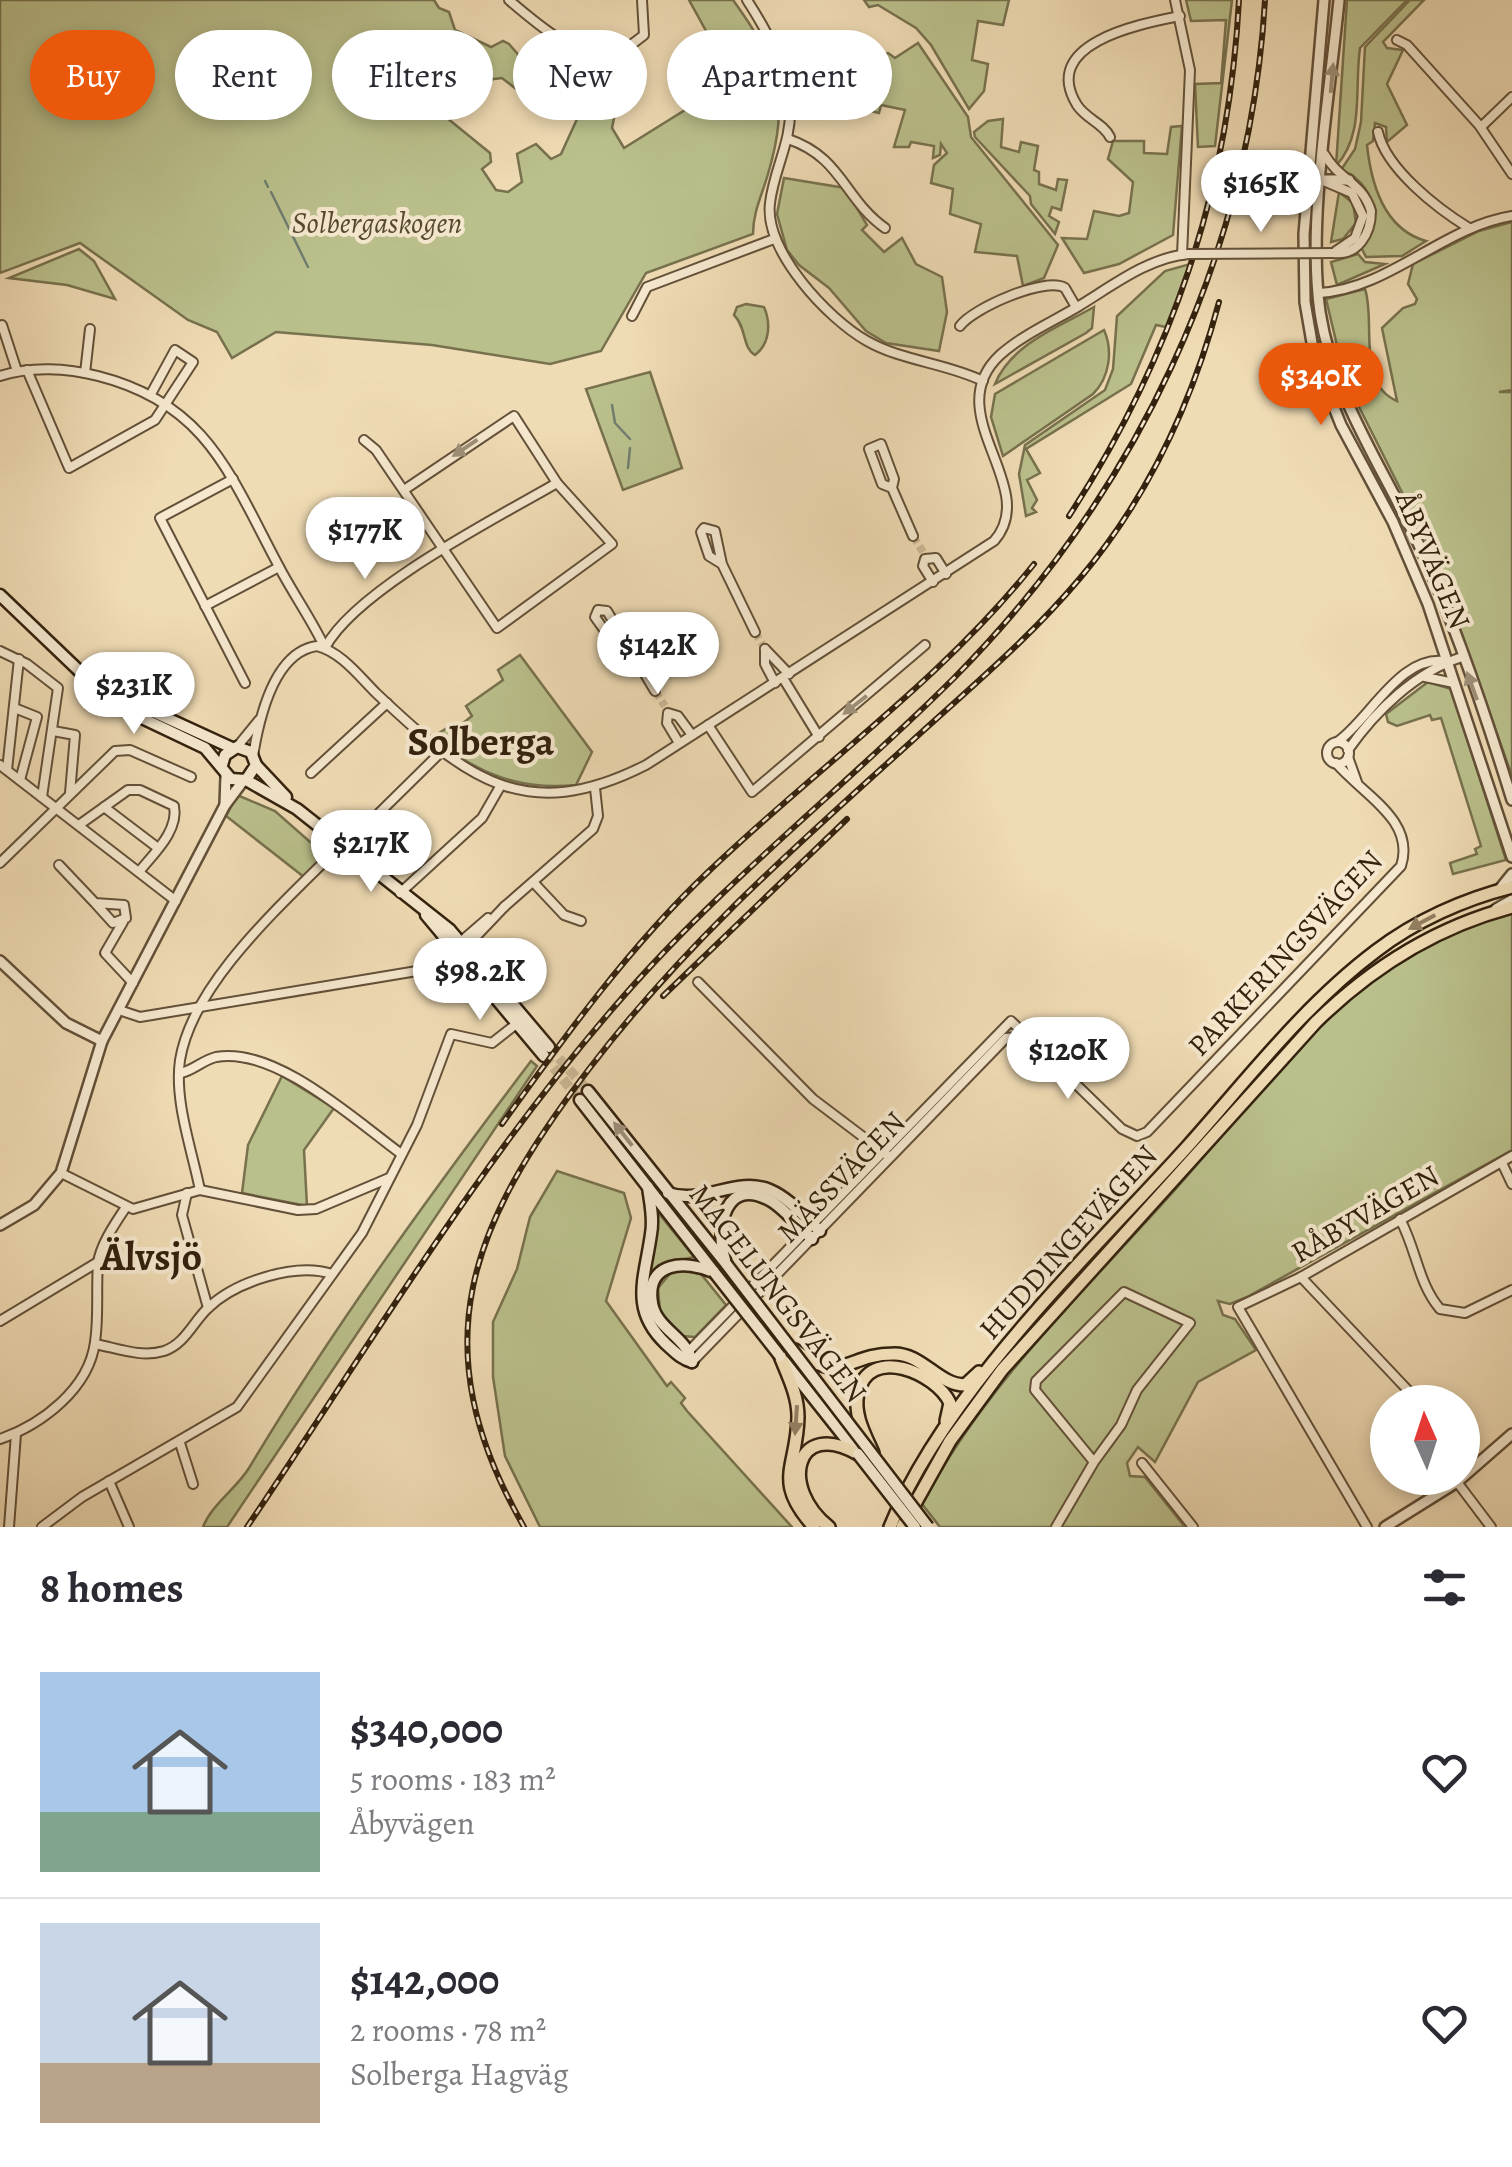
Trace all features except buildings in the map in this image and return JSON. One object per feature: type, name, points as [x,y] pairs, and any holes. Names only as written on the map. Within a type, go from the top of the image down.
[{"type":"main road","points":[[0,595],[126,709],[205,748],[224,771],[296,809],[426,914],[458,946],[546,1052],[515,1025],[458,946]]},
{"type":"main road","points":[[83,672],[142,709],[255,760],[296,809]]},
{"type":"main road","points":[[224,771],[235,748]]},
{"type":"main road","points":[[244,780],[255,760]]},
{"type":"main road","name":"HUDDINGEVÄGEN","points":[[890,1523],[944,1426],[1061,1286],[1329,990],[1396,936],[1505,888]]},
{"type":"main road","name":"HUDDINGEVÄGEN","points":[[902,1527],[950,1441],[1002,1370],[1316,1022],[1394,958],[1512,903]]},
{"type":"main road","name":"MAGELUNGSVÄGEN","points":[[915,1527],[858,1454],[786,1351],[727,1265],[584,1095],[647,1186],[714,1272],[786,1351],[928,1527]]},
{"type":"main road","points":[[647,1186],[652,1227],[640,1279],[642,1305],[648,1324],[688,1357]]},
{"type":"main road","points":[[667,1192],[699,1198],[755,1186],[781,1197],[812,1231]]},
{"type":"main road","points":[[727,1265],[720,1222],[737,1199],[754,1196],[770,1201],[812,1231]]},
{"type":"main road","points":[[688,1357],[652,1307],[652,1286],[662,1270],[675,1264],[693,1264],[714,1272]]},
{"type":"main road","points":[[786,1351],[825,1369],[895,1353],[952,1385],[965,1384],[1047,1294],[1061,1286]]},
{"type":"main road","points":[[786,1351],[798,1408],[793,1485],[798,1509],[814,1527]]},
{"type":"main road","points":[[874,1457],[859,1420],[858,1390],[864,1380],[882,1367],[922,1370],[950,1403],[944,1426]]},
{"type":"main road","points":[[793,1485],[802,1458],[813,1448],[832,1443],[858,1454]]},
{"type":"main road","points":[[793,1485],[829,1527]]},
{"type":"street","points":[[509,0],[554,36],[594,55],[614,58],[644,34],[642,0]]},
{"type":"street","points":[[747,0],[771,41],[787,87],[788,139],[770,204],[774,239],[792,269],[864,340],[892,352],[946,364],[983,380]]},
{"type":"street","points":[[1176,0],[1190,70],[1186,255]]},
{"type":"street","name":"ÅBYVÄGEN","points":[[1324,0],[1306,200],[1304,275],[1309,330],[1323,385],[1411,561],[1511,851]]},
{"type":"street","name":"ÅBYVÄGEN","points":[[1339,0],[1322,180],[1318,293],[1327,347],[1340,389],[1425,558],[1512,800]]},
{"type":"street","points":[[1110,138],[1074,99],[1071,73],[1077,59],[1086,47],[1105,36],[1180,16]]},
{"type":"street","points":[[1396,40],[1407,45],[1481,127],[1512,174]]},
{"type":"street","points":[[1481,127],[1512,97]]},
{"type":"street","points":[[1378,132],[1380,144],[1423,194],[1469,228]]},
{"type":"street","points":[[788,139],[819,152],[869,217],[885,228]]},
{"type":"street","points":[[1311,139],[1322,180]]},
{"type":"street","points":[[0,376],[22,370],[84,373],[151,394],[166,403],[197,426],[233,479],[326,648],[441,752],[466,770],[502,785],[556,793],[595,788],[680,743],[994,541],[1007,514],[1006,496],[982,426],[983,380],[1008,349],[1143,268],[1186,255],[1332,252],[1355,248],[1369,227],[1368,200],[1350,180],[1337,173],[1325,155]]},
{"type":"street","points":[[1322,180],[1350,180]]},
{"type":"street","points":[[1306,200],[1322,180]]},
{"type":"street","points":[[1322,180],[1352,193],[1362,211],[1354,238],[1332,252]]},
{"type":"street","points":[[1304,275],[1311,290],[1318,293],[1350,288],[1469,228],[1512,216]]},
{"type":"street","points":[[632,316],[646,287],[774,239]]},
{"type":"street","points":[[960,326],[974,313],[1047,282],[1064,288],[1076,308]]},
{"type":"street","points":[[2,325],[69,468],[155,420],[193,362],[175,350],[151,394]]},
{"type":"street","points":[[84,373],[90,329]]},
{"type":"street","points":[[364,440],[404,490],[497,628],[612,544],[557,483],[514,416],[404,490]]},
{"type":"street","points":[[892,488],[882,484],[869,449],[881,444],[894,479],[892,488],[913,536]]},
{"type":"street","points":[[233,479],[160,518],[245,683]]},
{"type":"street","points":[[326,648],[340,623],[444,550],[557,483]]},
{"type":"street","points":[[932,582],[922,562],[925,555],[936,558],[946,574]]},
{"type":"street","points":[[722,564],[755,632]]},
{"type":"street","points":[[205,606],[279,567]]},
{"type":"street","points":[[631,655],[620,652],[594,613],[607,611],[655,691]]},
{"type":"street","points":[[255,760],[262,716],[288,659],[311,646],[326,648]]},
{"type":"street","points":[[708,725],[752,792],[925,646]]},
{"type":"street","points":[[0,651],[20,659],[58,688],[42,796]]},
{"type":"street","points":[[1448,662],[1428,662],[1409,672],[1327,751],[1336,763],[1374,718],[1420,677],[1462,657]]},
{"type":"street","points":[[20,659],[13,690],[17,710],[4,768],[176,901]]},
{"type":"street","points":[[1420,677],[1446,678],[1456,684]]},
{"type":"street","points":[[782,678],[819,737]]},
{"type":"street","points":[[311,772],[387,703]]},
{"type":"street","points":[[17,710],[36,716],[20,780]]},
{"type":"street","points":[[680,743],[667,724],[666,710],[678,716],[692,735]]},
{"type":"street","points":[[235,748],[262,716]]},
{"type":"street","points":[[54,730],[75,736],[70,794]]},
{"type":"street","points":[[1337,742],[1348,753]]},
{"type":"street","points":[[0,863],[121,749],[191,776]]},
{"type":"street","points":[[370,822],[441,752]]},
{"type":"street","name":"PARKERINGSVÄGEN","points":[[1348,753],[1359,786]]},
{"type":"street","name":"PARKERINGSVÄGEN","points":[[1026,1036],[1133,1136],[1146,1132],[1397,874],[1405,852],[1403,835],[1336,763]]},
{"type":"street","points":[[224,771],[225,805]]},
{"type":"street","points":[[0,1225],[34,1205],[61,1174],[102,1041],[225,805],[244,780]]},
{"type":"street","points":[[400,893],[493,806],[502,785]]},
{"type":"street","points":[[79,825],[133,788],[174,806],[176,816],[139,872]]},
{"type":"street","points":[[119,1010],[140,1017],[428,969],[534,883],[597,823],[595,788]]},
{"type":"street","points":[[104,807],[158,848]]},
{"type":"street","points":[[200,1190],[181,1058],[200,1008],[211,986],[341,845]]},
{"type":"street","points":[[59,865],[113,923],[126,918]]},
{"type":"street","points":[[1505,888],[1512,874]]},
{"type":"street","points":[[534,883],[564,915],[581,922]]},
{"type":"street","points":[[95,903],[120,902],[126,918]]},
{"type":"street","points":[[126,918],[105,953],[133,982]]},
{"type":"street","points":[[0,961],[66,1023],[102,1041]]},
{"type":"street","points":[[698,982],[813,1099],[887,1155]]},
{"type":"street","name":"MÄSSVÄGEN","points":[[887,1155],[1011,1022],[1026,1036]]},
{"type":"street","points":[[42,1527],[108,1481],[238,1407],[362,1233],[417,1125],[451,1034],[492,1043],[515,1025]]},
{"type":"street","name":"MÄSSVÄGEN","points":[[688,1357],[1006,1038],[1026,1036]]},
{"type":"street","points":[[181,1074],[220,1056],[266,1064],[313,1089],[400,1153]]},
{"type":"street","name":"RÅBYVÄGEN","points":[[1367,1527],[1238,1308],[1301,1277],[1512,1156]]},
{"type":"street","points":[[1502,1163],[1512,1184]]},
{"type":"street","points":[[61,1174],[126,1207],[141,1208],[200,1190],[298,1210],[316,1209],[389,1178]]},
{"type":"street","points":[[188,1193],[182,1215],[208,1308]]},
{"type":"street","points":[[0,1439],[16,1434],[66,1398],[83,1376],[95,1344],[98,1262],[126,1207]]},
{"type":"street","points":[[1400,1219],[1418,1252],[1423,1290],[1440,1310],[1465,1313],[1512,1290]]},
{"type":"street","points":[[0,1322],[98,1262]]},
{"type":"street","points":[[95,1344],[142,1354],[164,1350],[176,1345],[208,1308],[267,1277],[318,1271],[332,1274]]},
{"type":"street","points":[[1301,1277],[1403,1385]]},
{"type":"street","points":[[1056,1527],[1121,1425],[1137,1390],[1190,1322],[1124,1292],[1036,1380],[1036,1390],[1094,1462]]},
{"type":"street","points":[[9,1527],[16,1434]]},
{"type":"street","points":[[1480,1462],[1512,1434]]},
{"type":"street","points":[[180,1443],[193,1484]]},
{"type":"street","points":[[1142,1463],[1192,1527]]},
{"type":"street","points":[[108,1481],[129,1527]]},
{"type":"street","points":[[1385,1527],[1437,1495]]},
{"type":"street","points":[[1468,1495],[1491,1527]]},
{"type":"green space","name":"Solbergaskogen","points":[[0,0],[434,0],[439,8],[449,12],[455,30],[332,30],[332,120],[449,120],[490,153],[491,162],[482,169],[496,190],[508,192],[522,182],[517,154],[536,144],[551,159],[561,154],[577,120],[614,120],[612,128],[624,148],[669,120],[778,120],[753,234],[646,273],[601,351],[550,364],[432,345],[276,332],[232,358],[217,332],[188,320],[80,243],[0,273]]},
{"type":"green space","name":"Solbergaskogen","points":[[689,0],[733,0],[753,30],[706,30]]},
{"type":"green space","points":[[864,0],[1009,0],[1003,25],[978,21],[972,60],[988,64],[984,91],[969,109],[931,45],[916,28],[878,5],[869,7]]},
{"type":"green space","points":[[1186,0],[1232,0],[1215,146],[1198,147],[1195,84],[1221,83],[1226,20],[1191,21]]},
{"type":"green space","points":[[1347,0],[1407,0],[1360,48],[1355,125],[1336,166]]},
{"type":"green space","points":[[1410,0],[1424,0],[1383,42],[1387,48],[1403,50],[1387,84],[1407,125],[1387,142],[1386,127],[1375,123],[1373,141],[1367,145],[1376,189],[1389,215],[1411,235],[1426,241],[1402,256],[1366,257],[1361,247],[1372,226],[1372,203],[1361,183],[1341,170],[1355,149],[1361,122],[1365,47]]},
{"type":"green space","name":"Solbergaskogen","points":[[503,41],[513,49],[513,87],[502,78],[493,79],[493,46]]},
{"type":"green space","points":[[918,43],[968,117],[971,137],[1058,245],[1044,278],[1023,286],[1017,256],[975,252],[981,224],[950,214],[953,189],[931,183],[934,165],[947,153],[941,144],[940,155],[933,158],[934,146],[911,142],[909,147],[894,147],[905,110],[892,107],[892,56],[895,58]]},
{"type":"green space","points":[[1003,119],[1001,147],[1019,152],[1021,142],[1038,146],[1034,170],[1039,172],[1039,184],[1056,190],[1058,179],[1067,180],[1061,210],[1052,207],[1049,216],[1059,222],[1055,234],[1031,204],[1030,196],[975,137],[974,132],[988,121]]},
{"type":"green space","points":[[1182,126],[1173,235],[1119,264],[1084,273],[1062,238],[1087,239],[1094,211],[1119,216],[1129,213],[1133,182],[1108,159],[1113,141],[1144,141],[1144,153],[1167,154],[1171,127]]},
{"type":"green space","points":[[784,178],[845,188],[867,225],[862,230],[884,252],[902,238],[916,264],[942,277],[947,312],[939,351],[886,343],[866,331],[829,288],[799,265],[787,250],[777,214]]},
{"type":"green space","points":[[1339,192],[1353,203],[1356,223],[1343,239],[1331,242]]},
{"type":"green space","points":[[1512,222],[1512,390],[1499,392],[1512,392],[1512,776],[1434,556],[1345,379],[1326,299],[1365,289],[1376,381],[1384,393],[1397,401],[1382,328],[1403,308],[1415,304],[1417,299],[1408,284],[1413,264],[1479,231]]},
{"type":"green space","points":[[79,249],[94,261],[115,299],[67,285],[9,278]]},
{"type":"green space","points":[[1358,254],[1365,262],[1385,264],[1337,285],[1331,262]]},
{"type":"green space","points":[[1190,264],[1166,327],[1156,325],[1131,384],[1026,449],[1040,473],[1027,480],[1037,500],[1032,508],[1036,512],[1026,516],[1019,474],[1025,445],[1105,390],[1113,369],[1117,316],[1165,271]]},
{"type":"green space","points":[[737,307],[764,307],[768,320],[766,339],[755,355],[734,315]]},
{"type":"green space","points":[[1094,307],[1092,328],[1086,333],[995,384],[1002,370],[1024,347]]},
{"type":"green space","points":[[1104,330],[1108,363],[1099,387],[1003,456],[991,417],[995,394]]},
{"type":"green space","points":[[650,372],[682,468],[623,490],[586,389]]},
{"type":"green space","points":[[520,655],[592,752],[576,785],[536,785],[499,777],[465,761],[433,737],[450,726],[454,730],[472,716],[466,706],[503,680],[498,670]]},
{"type":"green space","points":[[1428,682],[1451,689],[1506,860],[1453,874],[1450,863],[1477,854],[1475,849],[1481,846],[1441,718],[1432,720],[1430,715],[1397,726],[1388,722],[1386,714]]},
{"type":"green space","points":[[237,795],[275,811],[325,855],[304,877],[226,816]]},
{"type":"green space","points":[[1512,914],[1512,1150],[1247,1297],[1230,1304],[1218,1301],[1223,1315],[1235,1319],[1256,1350],[1198,1382],[1155,1462],[1138,1447],[1127,1463],[1130,1476],[1145,1477],[1185,1527],[940,1527],[922,1504],[975,1419],[1038,1340],[1294,1053],[1348,1001],[1391,967],[1458,932]]},
{"type":"green space","points":[[531,1061],[537,1066],[227,1527],[203,1527],[249,1468],[385,1260]]},
{"type":"green space","points":[[282,1076],[334,1108],[304,1150],[307,1206],[242,1193],[248,1145]]},
{"type":"green space","points":[[557,1171],[624,1193],[631,1218],[606,1301],[667,1386],[671,1382],[685,1398],[681,1403],[687,1411],[792,1527],[540,1527],[505,1456],[493,1377],[493,1322],[517,1269],[530,1217]]},
{"type":"green space","points":[[656,1210],[694,1257],[659,1265],[649,1284],[645,1283],[657,1231]]},
{"type":"green space","points":[[674,1269],[701,1274],[726,1305],[695,1337],[682,1336],[660,1311],[658,1288]]},
{"type":"waterway","points":[[265,181],[268,187]]},
{"type":"waterway","points":[[271,192],[308,267]]},
{"type":"waterway","points":[[612,405],[615,423],[630,439]]},
{"type":"waterway","points":[[628,468],[630,448]]},
{"type":"tunnel","points":[[913,536],[923,552]]},
{"type":"tunnel","points":[[755,632],[765,649]]},
{"type":"tunnel","points":[[655,691],[665,706]]},
{"type":"tunnel","points":[[549,1047],[588,1091]]},
{"type":"tunnel","points":[[544,1056],[580,1100]]},
{"type":"railway","points":[[1069,516],[1138,395],[1189,270],[1223,138],[1239,0]]},
{"type":"railway","points":[[247,1527],[426,1256],[570,1060],[622,998],[702,914],[954,678],[1018,607],[1076,531],[1128,451],[1171,367],[1207,279],[1235,189],[1255,95],[1265,0]]},
{"type":"railway","points":[[524,1527],[492,1461],[473,1400],[467,1343],[473,1288],[489,1234],[514,1180],[589,1069],[703,937],[1020,642],[1081,577],[1127,514],[1165,447],[1196,376],[1219,302]]},
{"type":"railway","points":[[502,1124],[599,993],[679,900],[918,686],[1034,564]]},
{"type":"railway","points":[[663,996],[847,819]]},
{"type":"district","name":"Solberga","points":[[481,741]]},
{"type":"district","name":"Älvsjö","points":[[151,1256]]}]
